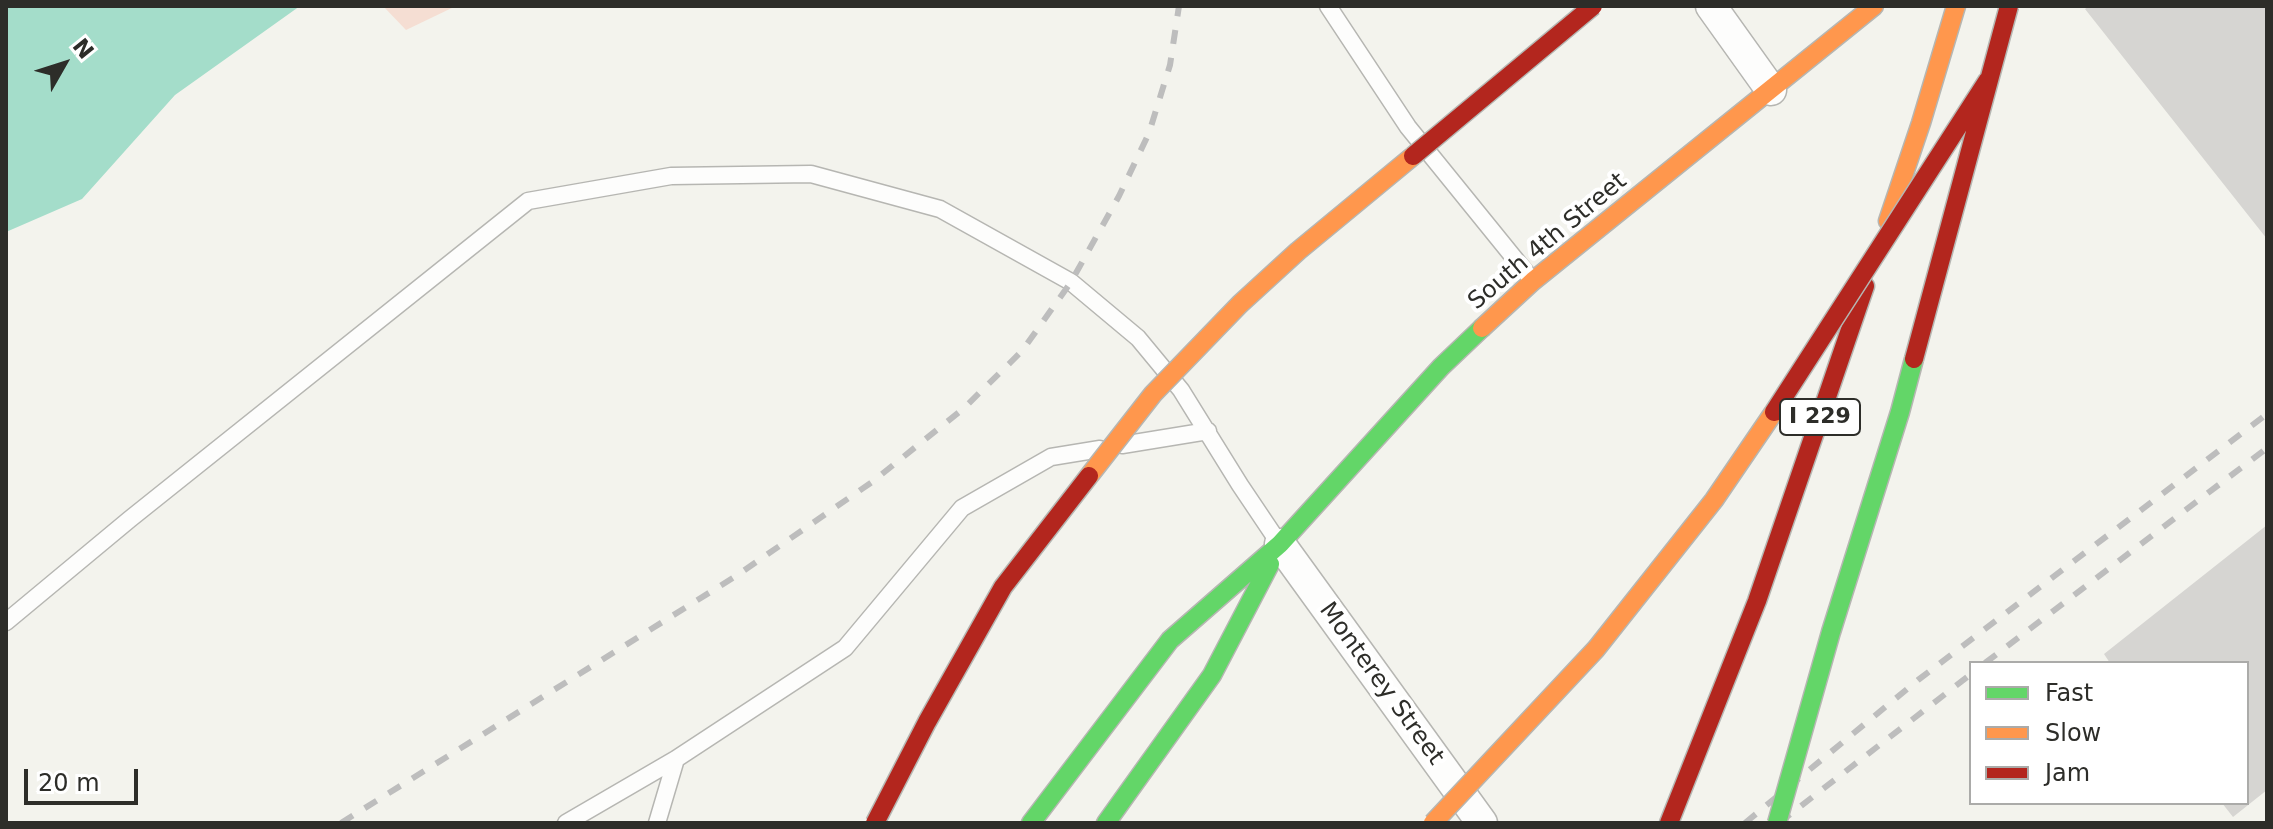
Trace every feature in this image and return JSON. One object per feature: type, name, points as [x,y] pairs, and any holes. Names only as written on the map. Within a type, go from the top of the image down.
[{"type":"main road","points":[[875,823],[927,722],[1003,587],[1153,394],[1240,304],[1298,251],[1593,6]]},
{"type":"main road","name":"South 4th Street","points":[[1280,544],[1441,367],[1533,281],[1874,6]]},
{"type":"main road","name":"I 229","points":[[1669,823],[1757,601],[1921,123],[1956,6]]},
{"type":"main road","name":"I 229","points":[[1777,823],[1831,632],[1900,412],[2009,6]]},
{"type":"main road","points":[[1433,823],[1596,649],[1714,500],[1799,375],[1988,80]]},
{"type":"main road","points":[[1031,823],[1170,640],[1280,544]]},
{"type":"main road","points":[[1106,823],[1212,675],[1280,544]]},
{"type":"street","points":[[1711,6],[1771,90]]},
{"type":"street","name":"Monterey Street","points":[[1280,544],[1482,823]]},
{"type":"lane","points":[[1328,6],[1408,127],[1533,281]]},
{"type":"lane","points":[[6,622],[528,201],[671,176],[811,174],[940,209],[1071,282],[1138,338],[1181,390],[1280,544]]},
{"type":"lane","points":[[566,823],[676,759],[845,648],[962,508],[1051,457],[1208,431]]},
{"type":"lane","points":[[657,823],[676,759]]},
{"type":"shaded area","points":[[6,6],[300,6],[175,95],[82,199],[6,232]]},
{"type":"shaded area","points":[[383,6],[456,6],[406,30]]},
{"type":"building","points":[[2089,6],[2267,6],[2267,239],[2085,9]]},
{"type":"building","points":[[2267,525],[2267,790],[2249,804],[2249,661],[2109,661],[2104,654]]},
{"type":"building","points":[[2224,805],[2248,805],[2233,817]]},
{"type":"railway","points":[[341,823],[736,576],[872,482],[963,409],[1022,351],[1071,282],[1119,196],[1149,133],[1170,65],[1179,6]]},
{"type":"railway","points":[[1745,823],[1918,680],[2267,414]]},
{"type":"railway","points":[[1988,661],[2267,448]]},
{"type":"railway","points":[[1779,823],[1969,676]]},
{"type":"traffic: fast","points":[[1031,823],[1170,640],[1280,544],[1441,367],[1482,328]]},
{"type":"traffic: fast","points":[[1777,823],[1914,359]]},
{"type":"traffic: fast","points":[[1106,823],[1212,675],[1270,564]]},
{"type":"traffic: slow","points":[[1482,328],[1533,281],[1874,6]]},
{"type":"traffic: slow","points":[[1888,221],[1956,6]]},
{"type":"traffic: slow","points":[[1089,476],[1153,394],[1240,304],[1298,251],[1413,156]]},
{"type":"traffic: slow","points":[[1433,823],[1596,649],[1714,500],[1774,412]]},
{"type":"traffic: jam","points":[[1413,156],[1593,6]]},
{"type":"traffic: jam","points":[[1914,359],[2009,6]]},
{"type":"traffic: jam","points":[[1774,412],[1988,80]]},
{"type":"traffic: jam","points":[[1669,823],[1757,601],[1865,286]]},
{"type":"traffic: jam","points":[[875,823],[927,722],[1003,587],[1089,476]]}]
